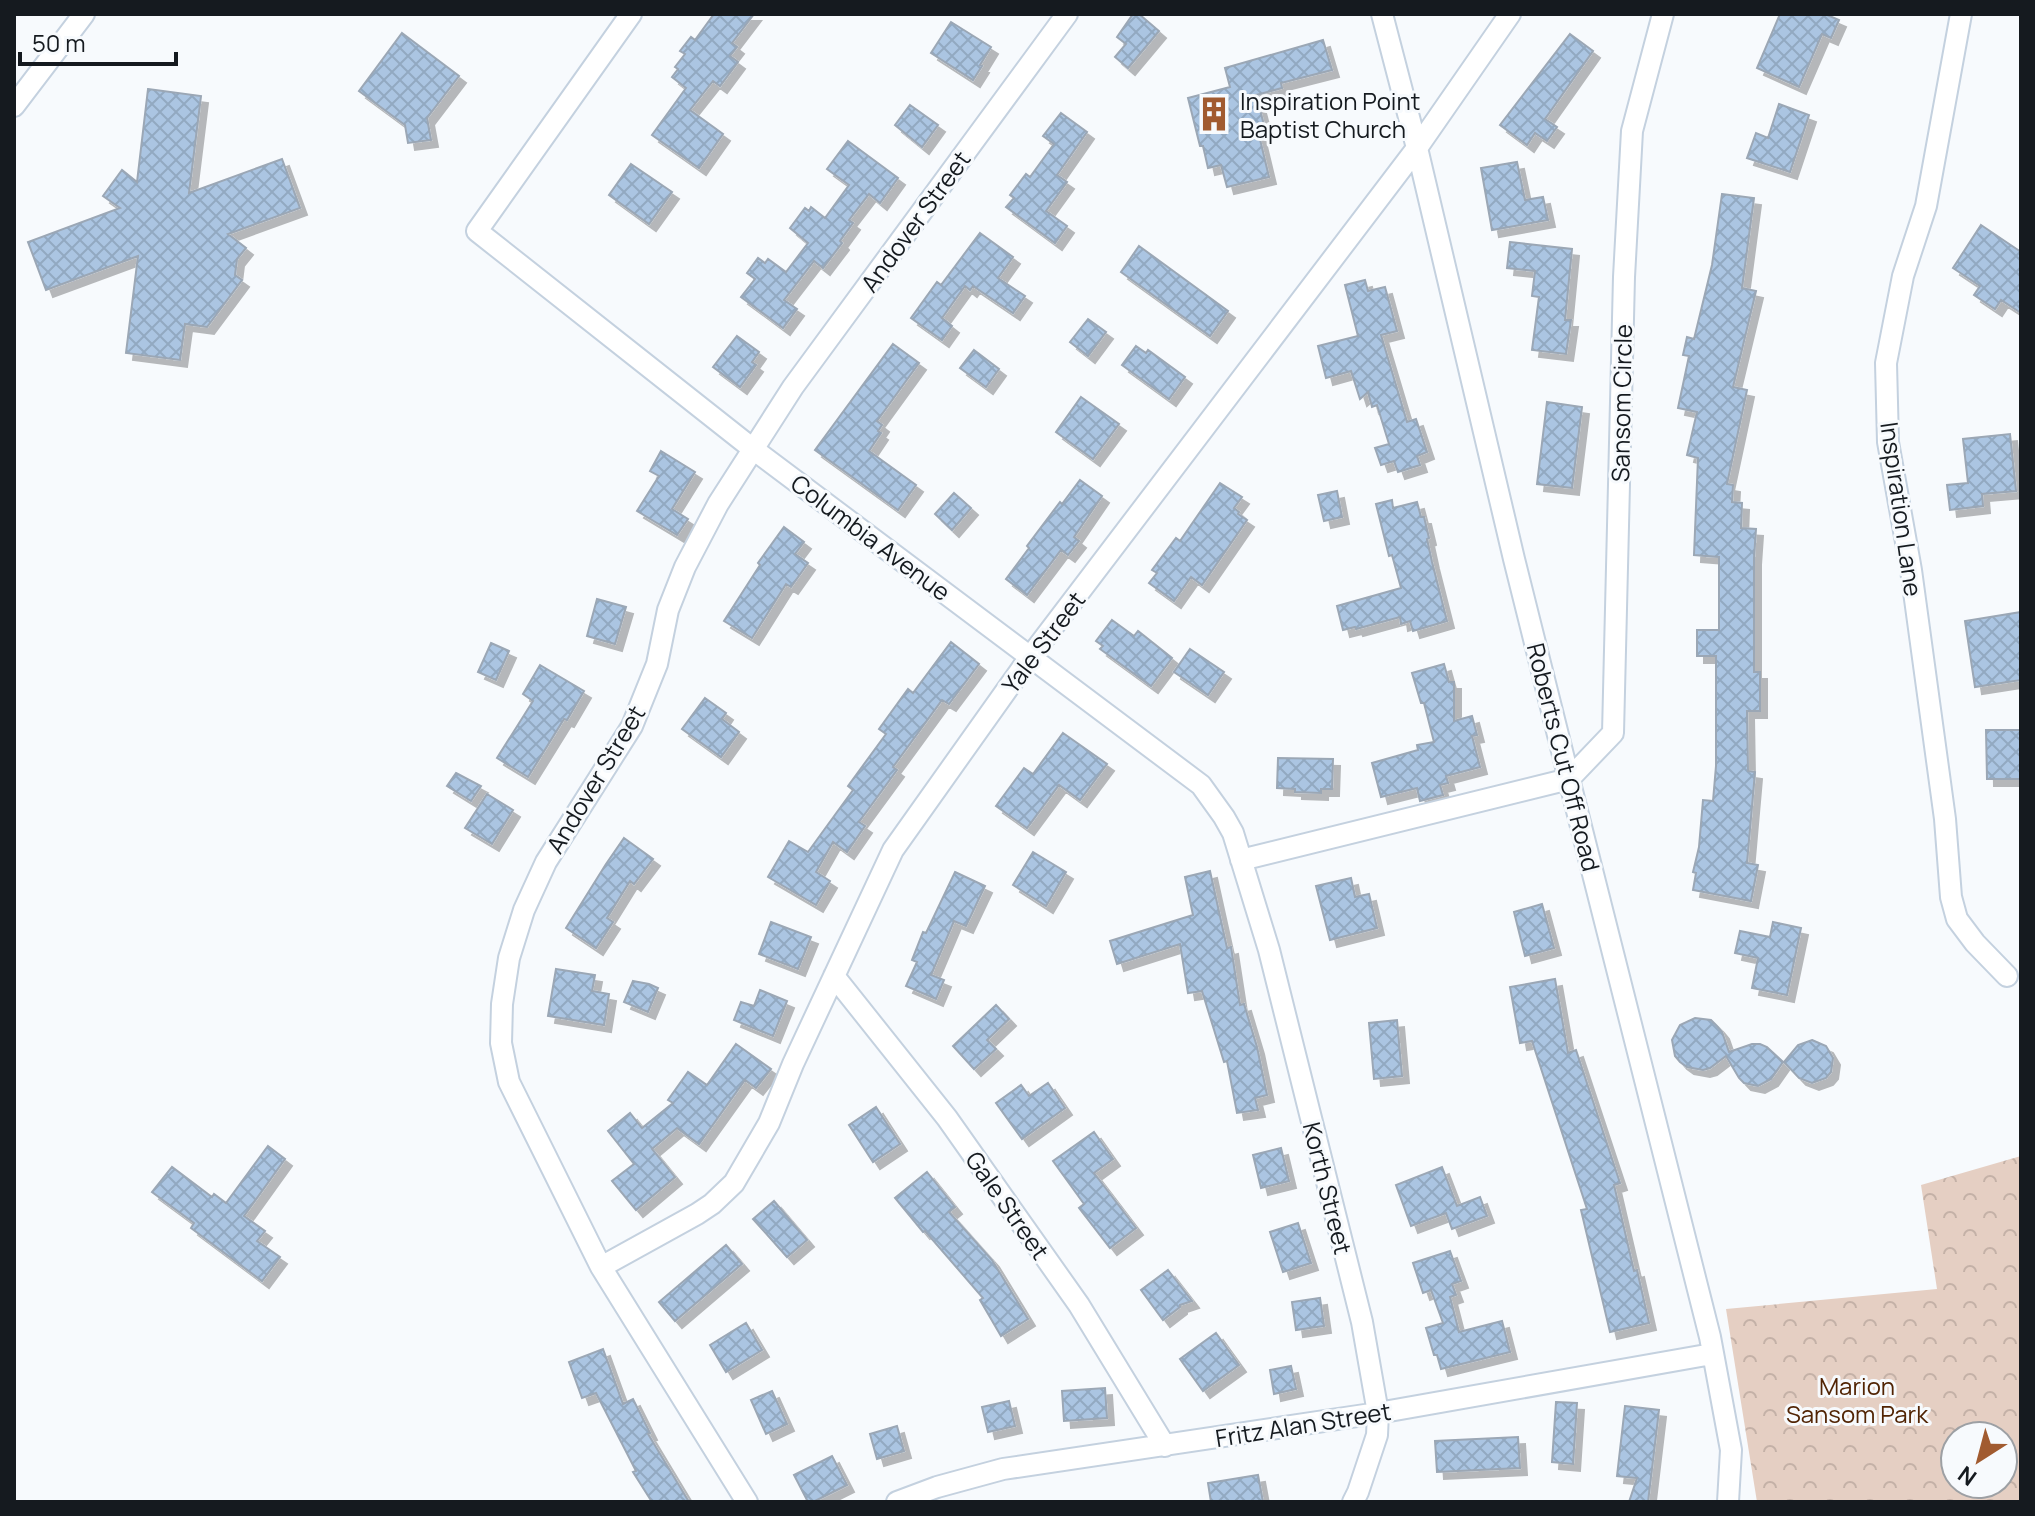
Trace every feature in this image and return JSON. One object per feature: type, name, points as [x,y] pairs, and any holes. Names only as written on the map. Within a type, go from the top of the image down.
[{"type":"street","points":[[14,106],[84,14]]},
{"type":"street","name":"Columbia Avenue","points":[[631,14],[477,231],[753,449],[1201,785],[1233,833],[1244,867]]},
{"type":"street","name":"Andover Street","points":[[747,1502],[601,1267],[509,1082],[501,1043],[502,1004],[509,958],[524,910],[546,862],[632,726],[657,664],[668,610],[685,567],[718,504],[802,374],[1067,14]]},
{"type":"street","name":"Roberts Cut Off Road","points":[[1382,14],[1417,148],[1514,559],[1710,1337],[1731,1450],[1728,1502]]},
{"type":"street","name":"Yale Street","points":[[601,1267],[697,1214],[734,1183],[769,1123],[793,1064],[893,850],[1030,657],[1417,148],[1510,14]]},
{"type":"street","name":"Sansom Circle","points":[[1569,779],[1613,733],[1624,277],[1632,131],[1663,14]]},
{"type":"street","name":"Inspiration Lane","points":[[1961,14],[1926,206],[1903,276],[1886,363],[1888,442],[1911,570],[1945,819],[1951,897],[1957,919],[2007,976]]},
{"type":"street","points":[[1244,867],[1569,779]]},
{"type":"street","name":"Korth Street","points":[[1244,867],[1269,950],[1362,1322],[1378,1413],[1377,1435],[1353,1502]]},
{"type":"street","name":"Gale Street","points":[[834,976],[956,1130],[1079,1305],[1165,1446]]},
{"type":"street","name":"Fritz Alan Street","points":[[897,1502],[937,1487],[1003,1469],[1378,1413],[1712,1354]]},
{"type":"green space","name":"Marion Sansom Park","points":[[2021,1156],[2021,1502],[1757,1502],[1726,1309],[1937,1289],[1921,1185]]},
{"type":"building","points":[[714,14],[754,14],[732,43],[737,47],[730,56],[738,62],[720,86],[713,81],[690,110],[723,134],[699,168],[652,135],[686,88],[672,77],[685,54],[680,51],[691,37],[695,40]]},
{"type":"building","points":[[1133,14],[1139,14],[1159,31],[1128,68],[1115,57],[1126,44],[1117,37]]},
{"type":"building","points":[[1780,14],[1825,14],[1839,20],[1831,38],[1822,34],[1799,87],[1757,68]]},
{"type":"building","points":[[951,22],[991,47],[973,80],[931,53]]},
{"type":"building","points":[[402,33],[459,76],[427,118],[431,140],[408,143],[405,125],[359,91]]},
{"type":"building","points":[[1570,34],[1593,51],[1545,119],[1557,127],[1547,141],[1535,133],[1527,145],[1500,125]]},
{"type":"building","name":"Inspiration Point Baptist Church","points":[[1323,40],[1332,70],[1281,83],[1282,88],[1256,95],[1264,125],[1257,127],[1269,177],[1227,187],[1221,165],[1208,168],[1188,98],[1230,87],[1225,68]]},
{"type":"building","points":[[148,89],[201,96],[189,193],[282,159],[300,208],[228,234],[246,248],[237,259],[235,275],[242,280],[207,327],[185,324],[180,360],[126,353],[138,256],[46,290],[28,242],[120,208],[103,196],[122,170],[137,182]]},
{"type":"building","points":[[1779,104],[1809,115],[1790,172],[1747,158],[1756,133],[1768,138]]},
{"type":"building","points":[[910,105],[938,125],[922,147],[895,125]]},
{"type":"building","points":[[1061,113],[1087,132],[1057,175],[1067,182],[1046,211],[1067,226],[1055,243],[1006,207],[1014,198],[1010,195],[1026,174],[1030,177],[1054,144],[1043,136]]},
{"type":"building","points":[[848,141],[898,178],[880,203],[869,194],[849,220],[853,223],[823,268],[814,261],[784,300],[797,309],[783,328],[741,297],[755,279],[747,273],[758,258],[765,263],[768,259],[786,272],[808,243],[790,228],[805,208],[809,211],[811,207],[825,218],[849,185],[827,169]]},
{"type":"building","points":[[1517,162],[1525,200],[1543,197],[1548,220],[1492,230],[1481,168]]},
{"type":"building","points":[[631,164],[672,192],[649,224],[609,195]]},
{"type":"building","points":[[1722,194],[1754,198],[1742,288],[1756,291],[1733,387],[1747,390],[1727,484],[1733,485],[1732,502],[1742,503],[1741,528],[1756,529],[1754,672],[1760,672],[1760,711],[1747,711],[1748,771],[1755,772],[1747,863],[1758,865],[1751,901],[1693,890],[1703,800],[1713,801],[1716,766],[1716,656],[1697,656],[1697,630],[1719,630],[1719,557],[1694,555],[1698,458],[1687,455],[1697,412],[1678,408],[1689,356],[1683,355],[1687,337],[1694,339],[1712,265]]},
{"type":"building","points":[[1981,225],[2021,252],[2021,313],[2001,300],[1995,309],[1974,295],[1980,286],[1953,268]]},
{"type":"building","points":[[980,233],[1013,257],[998,278],[1025,296],[1013,313],[973,286],[970,290],[965,286],[942,318],[952,326],[942,340],[911,318],[937,282],[941,285]]},
{"type":"building","points":[[1510,242],[1572,249],[1565,320],[1571,320],[1566,354],[1532,350],[1539,297],[1532,296],[1535,271],[1507,268]]},
{"type":"building","points":[[1139,246],[1228,311],[1210,336],[1121,272]]},
{"type":"building","points":[[1365,280],[1368,291],[1385,287],[1397,331],[1381,335],[1407,422],[1416,419],[1427,452],[1417,456],[1420,465],[1398,472],[1394,461],[1381,465],[1375,448],[1389,444],[1377,405],[1372,407],[1368,392],[1360,399],[1351,371],[1326,378],[1318,346],[1358,336],[1345,285]]},
{"type":"building","points":[[1088,319],[1106,332],[1088,356],[1070,342]]},
{"type":"building","points":[[737,336],[759,352],[752,362],[756,365],[740,387],[713,367]]},
{"type":"building","points":[[893,344],[919,363],[877,421],[882,425],[878,431],[881,433],[869,451],[916,485],[898,510],[815,450]]},
{"type":"building","points":[[1136,346],[1146,353],[1148,350],[1185,377],[1169,399],[1122,365]]},
{"type":"building","points":[[974,350],[999,369],[986,387],[960,368]]},
{"type":"building","points":[[1081,397],[1119,424],[1093,459],[1056,432]]},
{"type":"building","points":[[1547,402],[1582,407],[1572,488],[1537,484]]},
{"type":"building","points":[[2010,434],[2016,491],[1982,494],[1983,506],[1950,510],[1947,485],[1968,483],[1963,439]]},
{"type":"building","points":[[661,451],[695,472],[672,509],[688,519],[677,535],[637,511],[659,476],[650,471]]},
{"type":"building","points":[[1080,480],[1102,496],[1074,537],[1079,541],[1068,555],[1061,550],[1027,595],[1006,579],[1029,548],[1027,546]]},
{"type":"building","points":[[1220,483],[1242,497],[1234,508],[1247,520],[1202,585],[1191,577],[1174,601],[1149,583],[1157,573],[1152,570],[1176,538],[1180,541]]},
{"type":"building","points":[[1337,491],[1342,517],[1324,521],[1318,495]]},
{"type":"building","points":[[954,493],[971,508],[952,530],[935,514]]},
{"type":"building","points":[[1392,500],[1393,508],[1417,502],[1421,517],[1424,517],[1447,621],[1413,631],[1410,621],[1401,624],[1400,617],[1343,630],[1337,606],[1401,588],[1376,504]]},
{"type":"building","points":[[784,527],[804,542],[795,554],[808,563],[791,587],[786,584],[752,638],[724,621],[760,565],[758,563]]},
{"type":"building","points":[[597,599],[626,607],[615,644],[587,636]]},
{"type":"building","points":[[2021,612],[2021,680],[1975,687],[1965,621]]},
{"type":"building","points":[[1112,620],[1134,636],[1138,631],[1172,658],[1151,686],[1100,649],[1103,646],[1096,641]]},
{"type":"building","points":[[951,642],[979,664],[949,704],[942,700],[893,767],[897,770],[859,822],[865,826],[847,852],[833,842],[816,872],[830,881],[816,905],[768,877],[789,841],[808,852],[853,790],[848,786],[886,734],[879,729],[908,689],[913,693]]},
{"type":"building","points":[[491,643],[509,651],[496,680],[478,672]]},
{"type":"building","points":[[1190,649],[1224,672],[1208,695],[1174,672]]},
{"type":"building","points":[[1444,664],[1449,682],[1454,682],[1454,721],[1472,716],[1477,735],[1472,736],[1480,767],[1446,776],[1448,783],[1440,785],[1443,795],[1420,801],[1417,788],[1381,797],[1372,763],[1418,750],[1417,745],[1434,742],[1412,673]]},
{"type":"building","points":[[540,665],[584,691],[528,777],[497,758],[533,701],[523,694]]},
{"type":"building","points":[[705,698],[726,713],[722,719],[739,732],[721,757],[682,729]]},
{"type":"building","points":[[1986,730],[2021,730],[2021,779],[1987,779]]},
{"type":"building","points":[[1063,733],[1107,764],[1080,800],[1059,785],[1027,828],[996,806],[1024,768],[1033,774]]},
{"type":"building","points":[[1278,758],[1333,759],[1332,789],[1321,789],[1321,793],[1277,788]]},
{"type":"building","points":[[456,773],[481,786],[471,801],[447,786]]},
{"type":"building","points":[[487,794],[513,810],[492,844],[465,828]]},
{"type":"building","points":[[624,838],[653,859],[634,884],[630,881],[607,918],[613,922],[596,948],[566,928]]},
{"type":"building","points":[[1033,852],[1066,872],[1046,906],[1013,885]]},
{"type":"building","points":[[1210,871],[1227,948],[1231,947],[1240,1005],[1244,1004],[1257,1047],[1267,1095],[1255,1098],[1258,1110],[1237,1113],[1227,1061],[1224,1062],[1202,991],[1188,993],[1180,944],[1117,964],[1110,941],[1193,915],[1185,877]]},
{"type":"building","points":[[955,872],[985,886],[966,926],[954,921],[931,975],[944,980],[936,999],[906,986],[917,962],[912,960],[923,932],[926,933]]},
{"type":"building","points":[[1351,878],[1355,897],[1369,894],[1377,928],[1330,940],[1316,886]]},
{"type":"building","points":[[1542,904],[1554,948],[1525,956],[1514,912]]},
{"type":"building","points":[[771,922],[811,937],[798,969],[759,954]]},
{"type":"building","points":[[1773,922],[1801,928],[1787,995],[1752,988],[1758,958],[1735,953],[1740,931],[1770,937]]},
{"type":"building","points":[[556,969],[595,975],[592,991],[609,994],[604,1025],[548,1016]]},
{"type":"building","points":[[1555,979],[1568,1053],[1576,1050],[1620,1183],[1614,1185],[1649,1323],[1610,1332],[1581,1210],[1587,1209],[1532,1041],[1520,1043],[1510,987]]},
{"type":"building","points":[[633,981],[658,988],[648,1012],[624,1002]]},
{"type":"building","points":[[760,990],[787,1001],[773,1036],[734,1020],[741,1002],[754,1006]]},
{"type":"building","points":[[996,1005],[1009,1019],[987,1040],[996,1049],[974,1069],[953,1046]]},
{"type":"building","points":[[1695,1018],[1711,1020],[1717,1026],[1729,1052],[1760,1044],[1783,1062],[1771,1079],[1758,1086],[1744,1083],[1726,1056],[1703,1070],[1687,1067],[1675,1056],[1672,1040],[1680,1025]]},
{"type":"building","points":[[1397,1020],[1402,1076],[1374,1079],[1369,1023]]},
{"type":"building","points":[[1812,1040],[1826,1046],[1833,1058],[1831,1072],[1826,1078],[1812,1083],[1799,1078],[1784,1062],[1798,1045]]},
{"type":"building","points":[[736,1044],[771,1069],[756,1088],[745,1080],[699,1144],[677,1128],[652,1149],[675,1177],[636,1210],[612,1181],[634,1164],[608,1131],[630,1113],[642,1128],[673,1103],[668,1100],[688,1072],[707,1085]]},
{"type":"building","points":[[1048,1083],[1065,1108],[1022,1139],[996,1103],[1021,1085],[1029,1096]]},
{"type":"building","points":[[876,1107],[900,1144],[873,1162],[849,1125]]},
{"type":"building","points":[[1094,1132],[1113,1159],[1094,1173],[1136,1228],[1110,1248],[1079,1208],[1084,1204],[1053,1161]]},
{"type":"building","points":[[268,1146],[285,1159],[244,1216],[265,1231],[257,1241],[280,1257],[262,1281],[191,1228],[194,1223],[152,1192],[172,1167],[212,1197],[214,1194],[226,1203]]},
{"type":"building","points":[[1281,1148],[1289,1181],[1261,1188],[1253,1155]]},
{"type":"building","points":[[1442,1167],[1457,1206],[1480,1197],[1487,1216],[1452,1229],[1446,1213],[1411,1226],[1396,1185]]},
{"type":"building","points":[[927,1172],[955,1207],[949,1212],[992,1260],[1028,1319],[1001,1336],[980,1300],[983,1298],[895,1198]]},
{"type":"building","points":[[774,1201],[807,1240],[787,1257],[753,1219]]},
{"type":"building","points":[[1298,1223],[1311,1263],[1283,1272],[1270,1232]]},
{"type":"building","points":[[726,1245],[742,1264],[675,1321],[659,1302]]},
{"type":"building","points":[[1450,1251],[1461,1281],[1452,1284],[1456,1295],[1450,1297],[1459,1332],[1502,1321],[1510,1352],[1441,1369],[1426,1328],[1443,1323],[1431,1290],[1423,1293],[1413,1263]]},
{"type":"building","points":[[1168,1270],[1192,1301],[1180,1305],[1163,1320],[1141,1290]]},
{"type":"building","points":[[1320,1298],[1324,1326],[1296,1330],[1292,1302]]},
{"type":"building","points":[[746,1323],[762,1350],[726,1372],[710,1345]]},
{"type":"building","points":[[1216,1333],[1239,1365],[1203,1391],[1180,1359]]},
{"type":"building","points":[[603,1349],[623,1404],[633,1399],[648,1434],[689,1502],[652,1502],[633,1472],[636,1471],[596,1393],[582,1398],[569,1362]]},
{"type":"building","points":[[1291,1366],[1296,1389],[1274,1394],[1270,1370]]},
{"type":"building","points":[[1105,1388],[1107,1418],[1064,1421],[1062,1391]]},
{"type":"building","points":[[772,1391],[787,1424],[766,1434],[751,1400]]},
{"type":"building","points":[[1009,1401],[1015,1426],[988,1432],[982,1407]]},
{"type":"building","points":[[1556,1402],[1577,1403],[1573,1464],[1552,1462]]},
{"type":"building","points":[[1625,1406],[1659,1410],[1648,1502],[1629,1502],[1637,1478],[1617,1476]]},
{"type":"building","points":[[897,1426],[904,1451],[877,1459],[870,1434]]},
{"type":"building","points":[[1518,1437],[1520,1468],[1437,1472],[1435,1441]]},
{"type":"building","points":[[832,1456],[847,1485],[808,1502],[794,1475]]},
{"type":"building","points":[[1258,1475],[1263,1502],[1211,1502],[1208,1483]]},
{"type":"place","name":"Inspiration Point Baptist Church","points":[[1214,114]]}]
